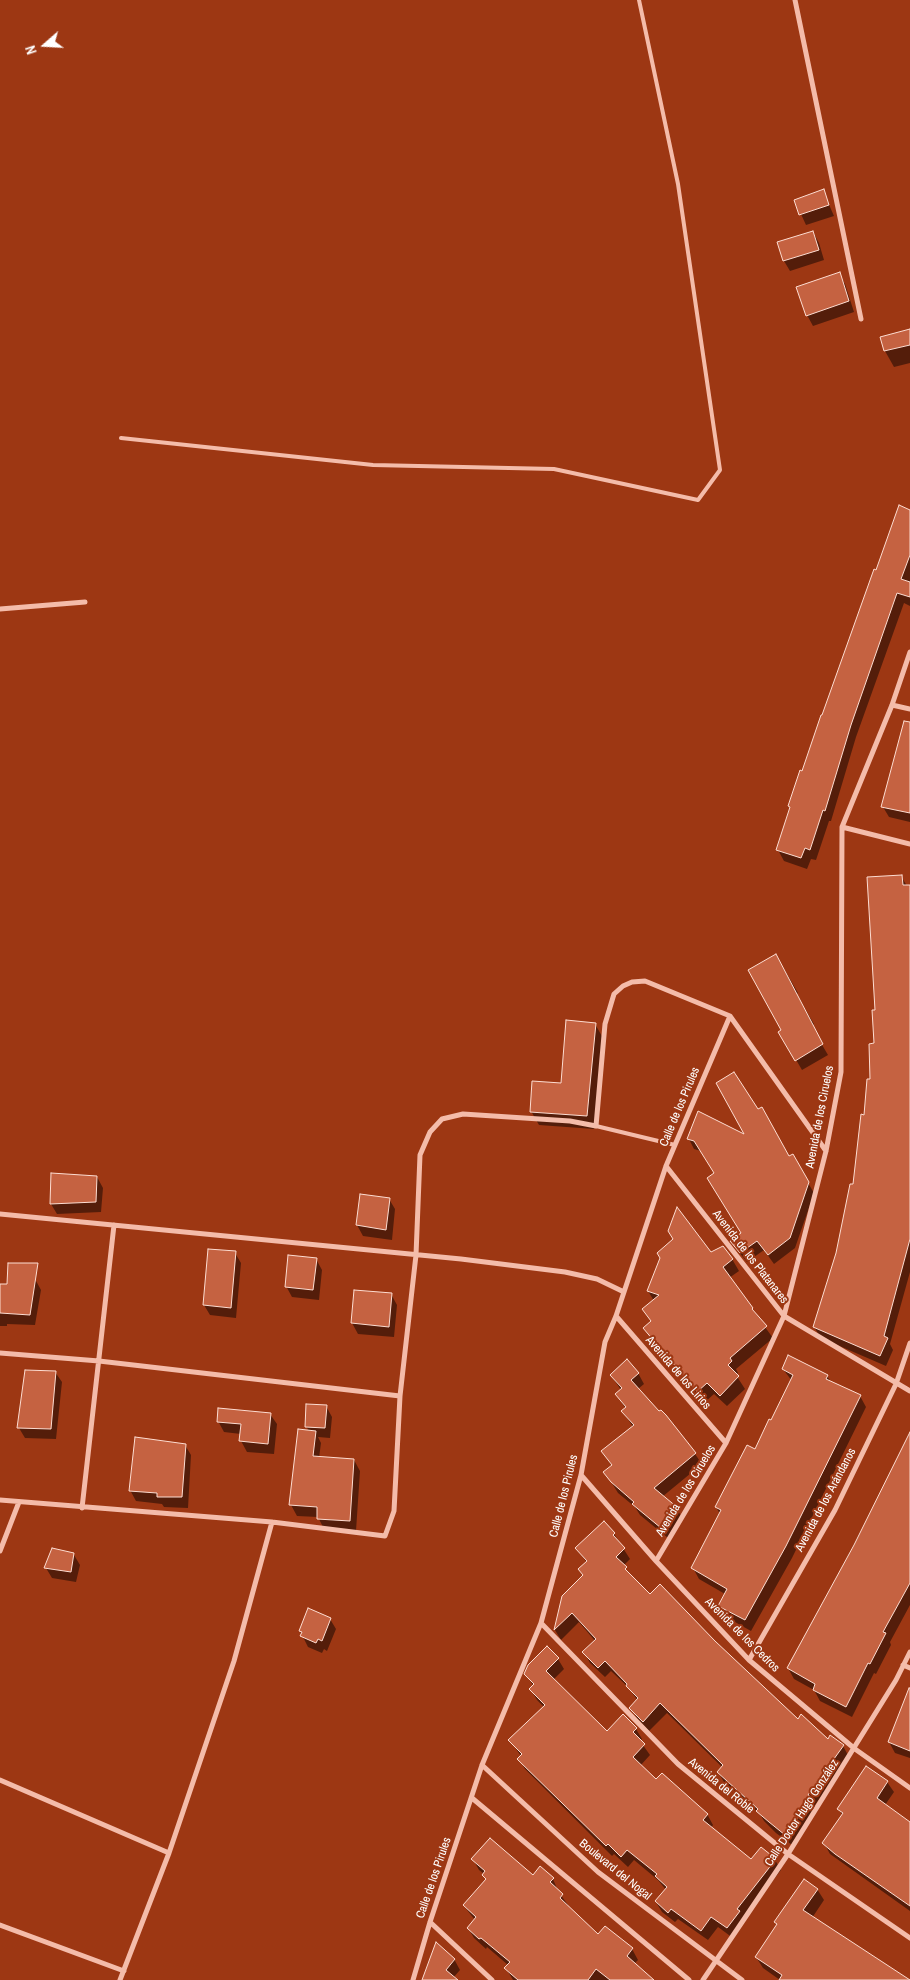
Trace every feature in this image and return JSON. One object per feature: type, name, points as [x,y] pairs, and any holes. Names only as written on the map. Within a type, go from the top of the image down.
[{"type":"street","points":[[795,0],[861,319]]},
{"type":"street","points":[[0,609],[85,602]]},
{"type":"street","name":"Avenida de los Ciruelos","points":[[656,1561],[726,1443],[784,1316],[826,1151],[841,1072],[842,827],[892,705],[910,652]]},
{"type":"street","points":[[892,705],[910,709]]},
{"type":"street","points":[[842,827],[910,844]]},
{"type":"street","points":[[0,1500],[272,1522],[385,1536],[394,1511],[400,1396],[416,1255],[420,1155],[430,1132],[442,1119],[463,1114],[570,1121],[596,1126],[605,1024],[614,994],[623,986],[632,982],[645,982],[730,1016],[826,1151]]},
{"type":"street","name":"Calle de los Pirules","points":[[413,1980],[430,1922],[482,1765],[541,1623],[581,1475],[605,1342],[616,1316],[666,1166],[730,1016]]},
{"type":"street","name":"Avenida de los Platanares","points":[[666,1166],[784,1316],[910,1391]]},
{"type":"street","points":[[0,1214],[416,1255],[565,1272],[597,1279],[624,1292]]},
{"type":"street","points":[[82,1508],[114,1225]]},
{"type":"street","name":"Avenida de los Lirios","points":[[616,1316],[726,1443]]},
{"type":"street","name":"Avenida de los Arándanos","points":[[749,1660],[835,1510],[896,1384],[910,1344]]},
{"type":"street","points":[[0,1353],[99,1361],[400,1396]]},
{"type":"street","name":"Avenida de los Cedros","points":[[581,1475],[656,1561],[749,1660],[855,1749],[910,1788]]},
{"type":"street","points":[[0,1551],[19,1502]]},
{"type":"street","points":[[120,1980],[169,1854],[234,1661],[272,1522]]},
{"type":"street","name":"Avenida del Roble","points":[[541,1623],[678,1764],[788,1854],[910,1938]]},
{"type":"street","name":"Calle Doctor Hugo González","points":[[703,1980],[788,1854],[855,1749],[910,1652]]},
{"type":"street","points":[[903,1665],[910,1668]]},
{"type":"street","name":"Boulevard del Nogal","points":[[482,1765],[598,1872],[742,1980]]},
{"type":"street","points":[[0,1780],[169,1854]]},
{"type":"street","points":[[472,1798],[689,1980]]},
{"type":"street","points":[[430,1922],[492,1980]]},
{"type":"street","points":[[0,1925],[124,1971]]},
{"type":"lane","points":[[121,438],[373,465],[554,469],[698,500],[720,470],[678,184],[639,0]]},
{"type":"lane","points":[[596,1126],[675,1145]]},
{"type":"building","points":[[824,189],[829,205],[799,215],[794,200]]},
{"type":"building","points":[[813,231],[819,250],[783,261],[777,242]]},
{"type":"building","points":[[840,272],[849,301],[806,316],[796,287]]},
{"type":"building","points":[[910,329],[910,345],[884,351],[880,337]]},
{"type":"building","points":[[899,505],[910,510],[910,555],[901,579],[910,582],[910,597],[897,593],[851,725],[825,811],[823,810],[810,850],[805,848],[801,858],[776,850],[790,807],[788,806]]},
{"type":"building","points":[[904,721],[910,722],[910,813],[881,807]]},
{"type":"building","points":[[902,875],[903,885],[910,885],[910,1239],[884,1336],[888,1338],[880,1356],[813,1327],[836,1253],[850,1184],[853,1184],[861,1114],[864,1115],[867,1079],[870,1079],[869,1044],[874,1043],[872,1010],[875,1010],[867,877]]},
{"type":"building","points":[[776,954],[823,1044],[795,1061],[778,1032],[781,1030],[748,970]]},
{"type":"building","points":[[566,1020],[596,1023],[587,1116],[530,1112],[532,1081],[561,1083]]},
{"type":"building","points":[[734,1072],[758,1109],[762,1107],[789,1156],[793,1154],[809,1182],[790,1238],[768,1255],[757,1241],[740,1253],[730,1241],[741,1233],[707,1178],[714,1173],[694,1141],[687,1139],[698,1111],[744,1134],[716,1083]]},
{"type":"building","points":[[51,1173],[97,1176],[96,1202],[50,1204]]},
{"type":"building","points":[[360,1194],[390,1198],[386,1230],[356,1225]]},
{"type":"building","points":[[677,1207],[711,1252],[723,1246],[733,1259],[723,1267],[752,1309],[767,1326],[730,1358],[732,1361],[728,1365],[739,1376],[720,1396],[707,1383],[697,1392],[643,1328],[651,1321],[642,1309],[659,1295],[647,1291],[660,1258],[657,1253],[673,1239],[668,1231]]},
{"type":"building","points":[[208,1249],[236,1251],[231,1308],[203,1305]]},
{"type":"building","points":[[288,1255],[317,1258],[313,1290],[285,1287]]},
{"type":"building","points":[[8,1263],[38,1263],[30,1315],[0,1313],[0,1284],[7,1284]]},
{"type":"building","points":[[354,1290],[392,1293],[389,1327],[351,1323]]},
{"type":"building","points":[[788,1355],[828,1375],[826,1379],[861,1395],[786,1546],[745,1620],[718,1606],[727,1589],[691,1568],[721,1510],[715,1507],[747,1445],[755,1449],[793,1375],[782,1369]]},
{"type":"building","points":[[627,1359],[639,1373],[631,1380],[659,1411],[661,1410],[666,1415],[696,1453],[654,1488],[678,1508],[661,1528],[632,1504],[634,1502],[611,1482],[603,1472],[612,1465],[601,1451],[634,1425],[621,1411],[626,1407],[615,1394],[622,1388],[610,1375]]},
{"type":"building","points":[[25,1370],[56,1371],[51,1429],[17,1428]]},
{"type":"building","points":[[306,1404],[327,1405],[325,1428],[305,1427]]},
{"type":"building","points":[[218,1408],[271,1413],[268,1444],[239,1441],[241,1424],[217,1422]]},
{"type":"building","points":[[298,1429],[316,1431],[313,1456],[354,1459],[350,1521],[317,1519],[317,1507],[289,1505]]},
{"type":"building","points":[[910,1432],[910,1583],[883,1632],[886,1633],[870,1664],[868,1663],[846,1707],[813,1690],[815,1684],[787,1668],[854,1545]]},
{"type":"building","points":[[135,1437],[186,1444],[182,1497],[157,1497],[157,1493],[129,1491]]},
{"type":"building","points":[[604,1521],[625,1548],[616,1557],[650,1594],[660,1584],[715,1641],[798,1719],[801,1714],[828,1739],[830,1735],[844,1745],[808,1795],[812,1798],[785,1835],[756,1811],[758,1809],[717,1772],[723,1765],[660,1703],[643,1722],[629,1708],[638,1698],[605,1661],[598,1668],[582,1652],[596,1639],[572,1613],[554,1630],[562,1596],[583,1575],[578,1569],[587,1561],[575,1548]]},
{"type":"building","points":[[52,1548],[74,1553],[71,1572],[44,1568]]},
{"type":"building","points":[[308,1608],[331,1618],[322,1641],[318,1639],[316,1643],[300,1636],[302,1632],[299,1631]]},
{"type":"building","points":[[547,1646],[559,1658],[546,1671],[607,1731],[623,1714],[637,1728],[633,1732],[645,1744],[633,1757],[656,1779],[662,1773],[708,1814],[703,1820],[751,1859],[761,1847],[776,1859],[737,1909],[740,1911],[727,1928],[711,1917],[701,1931],[671,1909],[668,1913],[655,1901],[667,1887],[655,1876],[657,1874],[627,1850],[621,1857],[608,1844],[606,1846],[517,1759],[522,1754],[508,1740],[545,1705],[529,1689],[534,1684],[524,1674],[528,1665]]},
{"type":"building","points":[[910,1688],[910,1751],[888,1742]]},
{"type":"building","points":[[866,1766],[888,1781],[877,1798],[910,1822],[910,1906],[822,1843],[843,1813],[837,1809]]},
{"type":"building","points":[[490,1838],[533,1875],[540,1866],[554,1878],[550,1882],[563,1894],[560,1898],[598,1934],[605,1926],[633,1948],[627,1956],[654,1980],[610,1980],[596,1969],[588,1980],[518,1980],[504,1968],[510,1962],[467,1928],[476,1917],[463,1905],[486,1879],[482,1875],[485,1871],[471,1859]]},
{"type":"building","points":[[804,1879],[818,1889],[803,1910],[910,1980],[779,1980],[782,1975],[755,1957],[777,1924],[774,1922]]},
{"type":"building","points":[[436,1942],[455,1959],[446,1970],[458,1980],[422,1980]]}]
